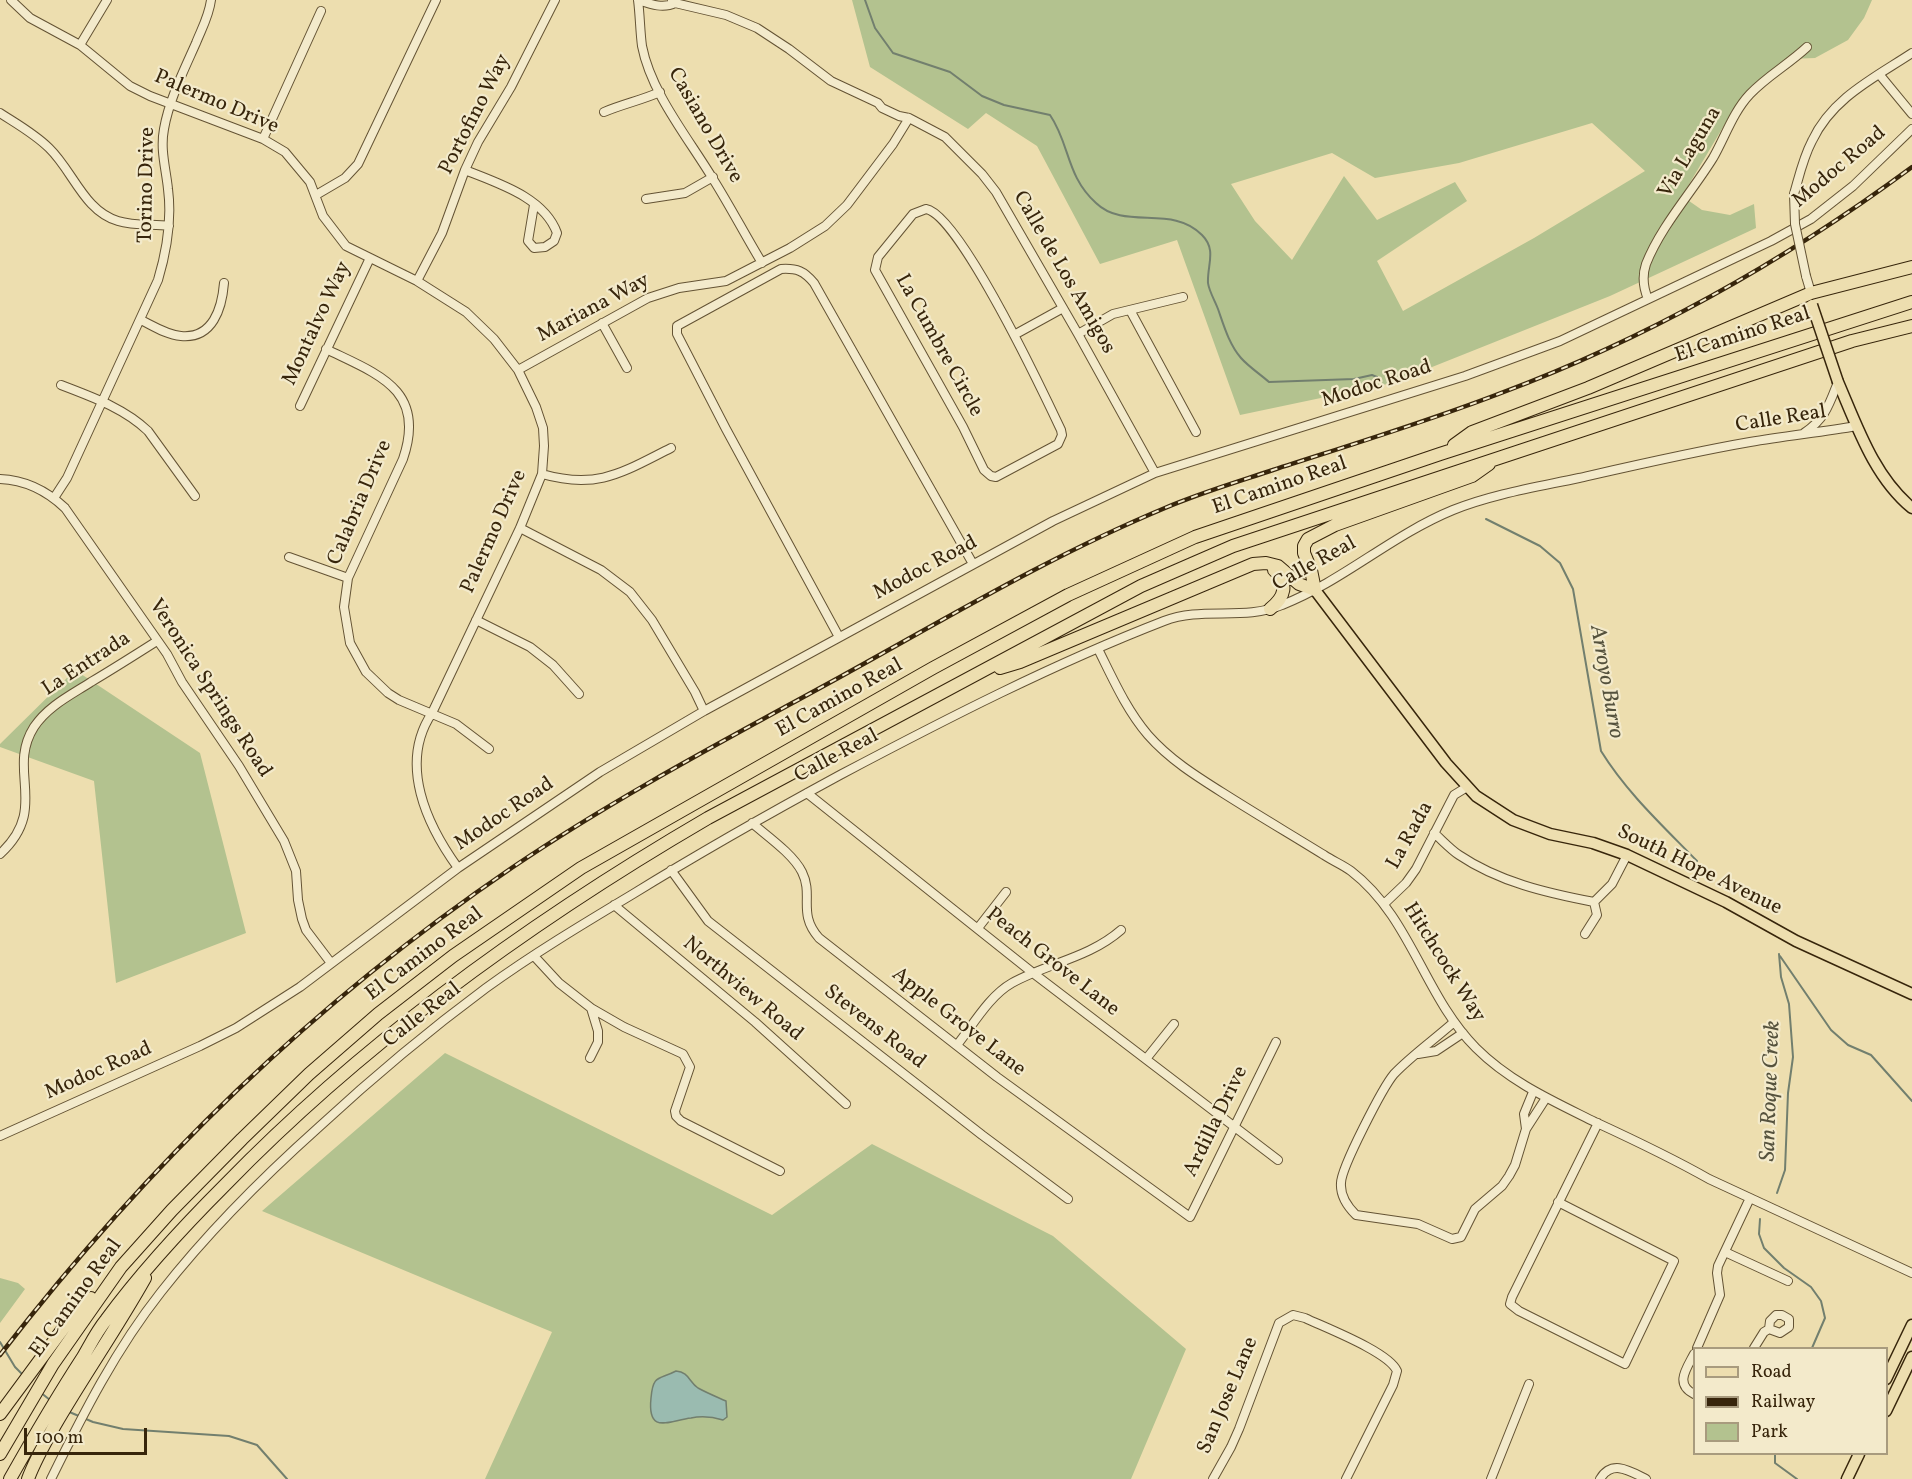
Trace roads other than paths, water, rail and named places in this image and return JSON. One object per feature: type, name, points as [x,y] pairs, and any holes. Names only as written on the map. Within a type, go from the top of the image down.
[{"type":"highway","points":[[1440,454],[1472,432],[1811,299],[1912,267]]},
{"type":"highway","name":"El Camino Real","points":[[0,1455],[53,1364],[121,1268],[172,1210],[234,1147],[309,1074],[378,1014],[453,956],[581,868],[933,668],[1068,595],[1195,537],[1440,454],[1912,302]]},
{"type":"highway","name":"El Camino Real","points":[[10,1479],[46,1415],[103,1323],[160,1252],[242,1167],[325,1089],[422,1009],[533,927],[590,889],[708,818],[1141,586],[1233,546],[1852,341],[1912,326]]},
{"type":"highway","points":[[1315,590],[1311,570],[1304,553],[1304,546],[1308,539],[1335,525],[1472,476],[1497,458]]},
{"type":"highway","points":[[980,673],[1020,662],[1253,564],[1266,563],[1278,566],[1299,584],[1315,590]]},
{"type":"highway","points":[[1266,563],[1283,579],[1284,589],[1280,602],[1270,609]]},
{"type":"highway","points":[[28,1479],[32,1466],[69,1401],[99,1351],[124,1316],[160,1252]]},
{"type":"highway","points":[[0,1414],[68,1322],[121,1268]]},
{"type":"main road","points":[[1811,299],[1838,382],[1857,426],[1883,477],[1912,508]]},
{"type":"main road","name":"South Hope Avenue","points":[[1315,590],[1446,763],[1467,787],[1501,813],[1532,828],[1593,843],[1627,855],[1729,903],[1796,940],[1912,994]]},
{"type":"main road","points":[[1888,1377],[1912,1325]]},
{"type":"main road","points":[[1888,1409],[1912,1358]]},
{"type":"main road","points":[[1847,1479],[1859,1455]]},
{"type":"street","name":"Palermo Drive","points":[[11,0],[30,18],[80,45],[130,86],[263,139],[285,152],[299,168],[316,195],[323,216],[345,246],[417,281],[447,299],[482,325],[518,370],[536,407],[543,428],[542,474],[520,528],[426,722],[418,750],[421,796],[426,814],[436,836],[458,868]]},
{"type":"street","points":[[80,45],[106,0]]},
{"type":"street","name":"Torino Drive","points":[[54,498],[67,478],[159,280],[169,226],[168,189],[162,144],[164,130],[171,104],[208,18],[212,0]]},
{"type":"street","points":[[316,195],[345,178],[358,164],[436,0]]},
{"type":"street","name":"Portofino Way","points":[[417,281],[442,233],[478,142],[511,87],[555,0]]},
{"type":"street","name":"Calle de Los Amigos","points":[[638,0],[668,6],[673,1],[726,15],[757,28],[831,81],[878,104],[885,104],[902,111],[909,118],[945,137],[982,174],[996,192],[1155,473]]},
{"type":"street","name":"Casiano Drive","points":[[638,0],[643,47],[660,92],[762,263]]},
{"type":"street","points":[[263,139],[321,10]]},
{"type":"street","name":"Via Laguna","points":[[1648,299],[1644,274],[1652,251],[1713,157],[1739,107],[1751,93],[1807,47]]},
{"type":"street","points":[[1811,299],[1795,224],[1794,194],[1805,157],[1821,125],[1852,92],[1912,53]]},
{"type":"street","points":[[1878,74],[1912,114]]},
{"type":"street","points":[[604,112],[660,92]]},
{"type":"street","points":[[0,113],[50,148],[83,194],[105,215],[119,222],[169,226]]},
{"type":"street","name":"Mariana Way","points":[[518,370],[660,292],[726,281],[825,226],[838,215],[893,144],[909,118]]},
{"type":"street","name":"Modoc Road","points":[[0,1136],[236,1028],[291,993],[458,868],[600,772],[704,711],[1053,521],[1155,473],[1465,376],[1560,341],[1771,241],[1810,219],[1853,186],[1912,129]]},
{"type":"street","points":[[465,170],[507,187],[534,205],[550,220],[557,233],[554,241],[540,248],[534,248],[528,241],[534,205]]},
{"type":"street","points":[[646,199],[685,193],[712,177]]},
{"type":"street","name":"La Cumbre Circle","points":[[921,209],[930,210],[944,221],[967,253],[1014,335],[1062,435],[1061,440],[1054,447],[1001,475],[991,476],[984,470],[958,417],[875,270],[878,257],[913,214],[921,209]]},
{"type":"street","name":"Montalvo Way","points":[[300,406],[370,258]]},
{"type":"street","points":[[839,637],[677,334],[677,326],[782,269],[794,268],[804,272],[814,283],[974,564]]},
{"type":"street","points":[[141,320],[168,333],[181,336],[196,334],[212,324],[222,304],[224,283]]},
{"type":"street","points":[[1078,334],[1113,314],[1183,297]]},
{"type":"street","points":[[1014,335],[1063,308]]},
{"type":"street","points":[[1130,310],[1196,432]]},
{"type":"street","points":[[602,323],[627,368]]},
{"type":"street","name":"Calabria Drive","points":[[326,350],[372,371],[391,384],[404,403],[410,424],[404,459],[348,578],[344,618],[350,643],[366,672],[388,693],[466,730],[489,749]]},
{"type":"street","points":[[1803,434],[1818,424],[1828,408],[1838,382]]},
{"type":"street","points":[[61,385],[103,402],[131,417],[148,431],[195,496]]},
{"type":"street","name":"Calle Real","points":[[51,1479],[81,1417],[122,1347],[159,1294],[200,1244],[245,1196],[369,1082],[488,987],[560,938],[671,870],[752,823],[954,715],[1098,649],[1180,615],[1255,612],[1270,609],[1315,590],[1395,540],[1469,504],[1663,458],[1857,426]]},
{"type":"street","points":[[542,474],[569,480],[602,478],[633,468],[670,448]]},
{"type":"street","name":"Veronica Springs Road","points":[[0,479],[33,486],[54,498],[71,515],[158,641],[239,766],[284,841],[297,871],[298,900],[306,930],[331,963]]},
{"type":"street","points":[[520,528],[602,570],[630,592],[652,620],[704,711]]},
{"type":"street","points":[[289,557],[348,578]]},
{"type":"street","points":[[476,621],[530,647],[553,665],[579,693]]},
{"type":"street","name":"La Entrada","points":[[0,854],[16,835],[25,814],[26,784],[23,762],[26,746],[34,726],[52,707],[158,641]]},
{"type":"street","name":"Hitchcock Way","points":[[1098,649],[1123,700],[1135,718],[1148,735],[1173,759],[1250,810],[1350,870],[1384,904],[1395,918],[1454,1022],[1497,1066],[1533,1092],[1678,1161],[1709,1179],[1912,1273]]},
{"type":"street","name":"La Rada","points":[[1384,904],[1406,883],[1416,869],[1454,795],[1467,787]]},
{"type":"street","name":"Peach Grove Lane","points":[[807,793],[1033,973],[1278,1160]]},
{"type":"street","name":"Apple Grove Lane","points":[[752,823],[796,862],[802,871],[807,890],[807,916],[819,938],[957,1045],[1190,1217]]},
{"type":"street","points":[[1434,833],[1458,854],[1508,880],[1534,890],[1594,902]]},
{"type":"street","points":[[1594,902],[1612,884],[1627,855]]},
{"type":"street","name":"Stevens Road","points":[[671,870],[708,921],[973,1128],[1068,1199]]},
{"type":"street","points":[[978,928],[1006,892]]},
{"type":"street","points":[[1585,934],[1598,915],[1594,902]]},
{"type":"street","name":"Northview Road","points":[[614,905],[755,1022],[846,1104]]},
{"type":"street","points":[[957,1045],[1000,992],[1012,983],[1096,948],[1120,930]]},
{"type":"street","points":[[534,956],[559,983],[591,1008],[624,1027],[683,1054],[688,1061],[689,1074],[675,1111],[681,1121],[780,1172]]},
{"type":"street","points":[[590,1058],[598,1041],[598,1031],[591,1008]]},
{"type":"street","points":[[1454,1022],[1388,1082],[1341,1176],[1341,1193],[1344,1201],[1356,1215],[1418,1224],[1452,1239],[1461,1237],[1475,1209],[1502,1186],[1509,1176],[1515,1165],[1526,1129],[1546,1098]]},
{"type":"street","points":[[1146,1059],[1174,1024]]},
{"type":"street","points":[[1417,1054],[1436,1051],[1463,1033]]},
{"type":"street","name":"Ardilla Drive","points":[[1190,1217],[1276,1042]]},
{"type":"street","points":[[1526,1129],[1524,1114],[1533,1092]]},
{"type":"street","points":[[1558,1202],[1674,1261],[1624,1364],[1519,1311],[1510,1304],[1558,1202],[1598,1123]]},
{"type":"street","points":[[1697,1347],[1720,1295],[1717,1273],[1750,1198]]},
{"type":"street","points":[[1725,1252],[1788,1281]]},
{"type":"street","name":"San Jose Lane","points":[[1213,1479],[1235,1438],[1278,1327],[1283,1319],[1293,1315],[1298,1315],[1389,1359],[1397,1371],[1393,1385],[1346,1479]]},
{"type":"street","points":[[1755,1347],[1764,1332],[1769,1329]]},
{"type":"street","points":[[1693,1358],[1682,1380],[1686,1389],[1693,1393]]},
{"type":"street","points":[[1491,1479],[1529,1384]]},
{"type":"street","points":[[1600,1478],[1607,1471],[1616,1467],[1626,1469],[1646,1479]]},
{"type":"water","points":[[676,1371],[686,1375],[698,1388],[726,1401],[727,1417],[723,1420],[699,1417],[668,1423],[656,1422],[651,1410],[653,1385],[658,1379]]},
{"type":"waterway","name":"Arroyo Burro","points":[[865,0],[875,28],[893,53],[950,72],[982,96],[1004,105],[1050,115],[1079,182],[1096,203],[1108,211],[1121,215],[1177,221],[1190,226],[1202,235],[1207,241],[1210,252],[1209,286],[1230,341],[1241,358],[1269,382],[1354,379],[1372,375],[1377,377]]},
{"type":"waterway","name":"Arroyo Burro","points":[[1486,519],[1540,546],[1560,563],[1573,589],[1601,751],[1634,795],[1697,861]]},
{"type":"waterway","name":"San Roque Creek","points":[[1777,1193],[1785,1170],[1788,1093],[1793,1057],[1789,1004],[1781,977],[1779,954]]},
{"type":"waterway","name":"Arroyo Burro","points":[[1780,956],[1831,1030],[1848,1045],[1871,1055],[1912,1101]]},
{"type":"waterway","name":"San Roque Creek","points":[[1760,1219],[1759,1234],[1764,1248],[1784,1268],[1811,1287],[1821,1301],[1825,1318],[1812,1347]]},
{"type":"waterway","points":[[0,1342],[15,1367],[23,1375]]},
{"type":"waterway","points":[[40,1392],[50,1400]]},
{"type":"waterway","points":[[67,1411],[93,1422],[123,1429],[229,1436],[257,1445],[287,1479]]},
{"type":"waterway","name":"San Roque Creek","points":[[1775,1455],[1775,1463],[1797,1479]]},
{"type":"railway","points":[[0,1355],[114,1217],[237,1090],[369,974],[440,919],[513,867],[593,816],[715,745],[1000,588],[1123,526],[1205,493],[1416,424],[1501,393],[1610,348],[1765,265],[1815,234],[1912,167]]}]
